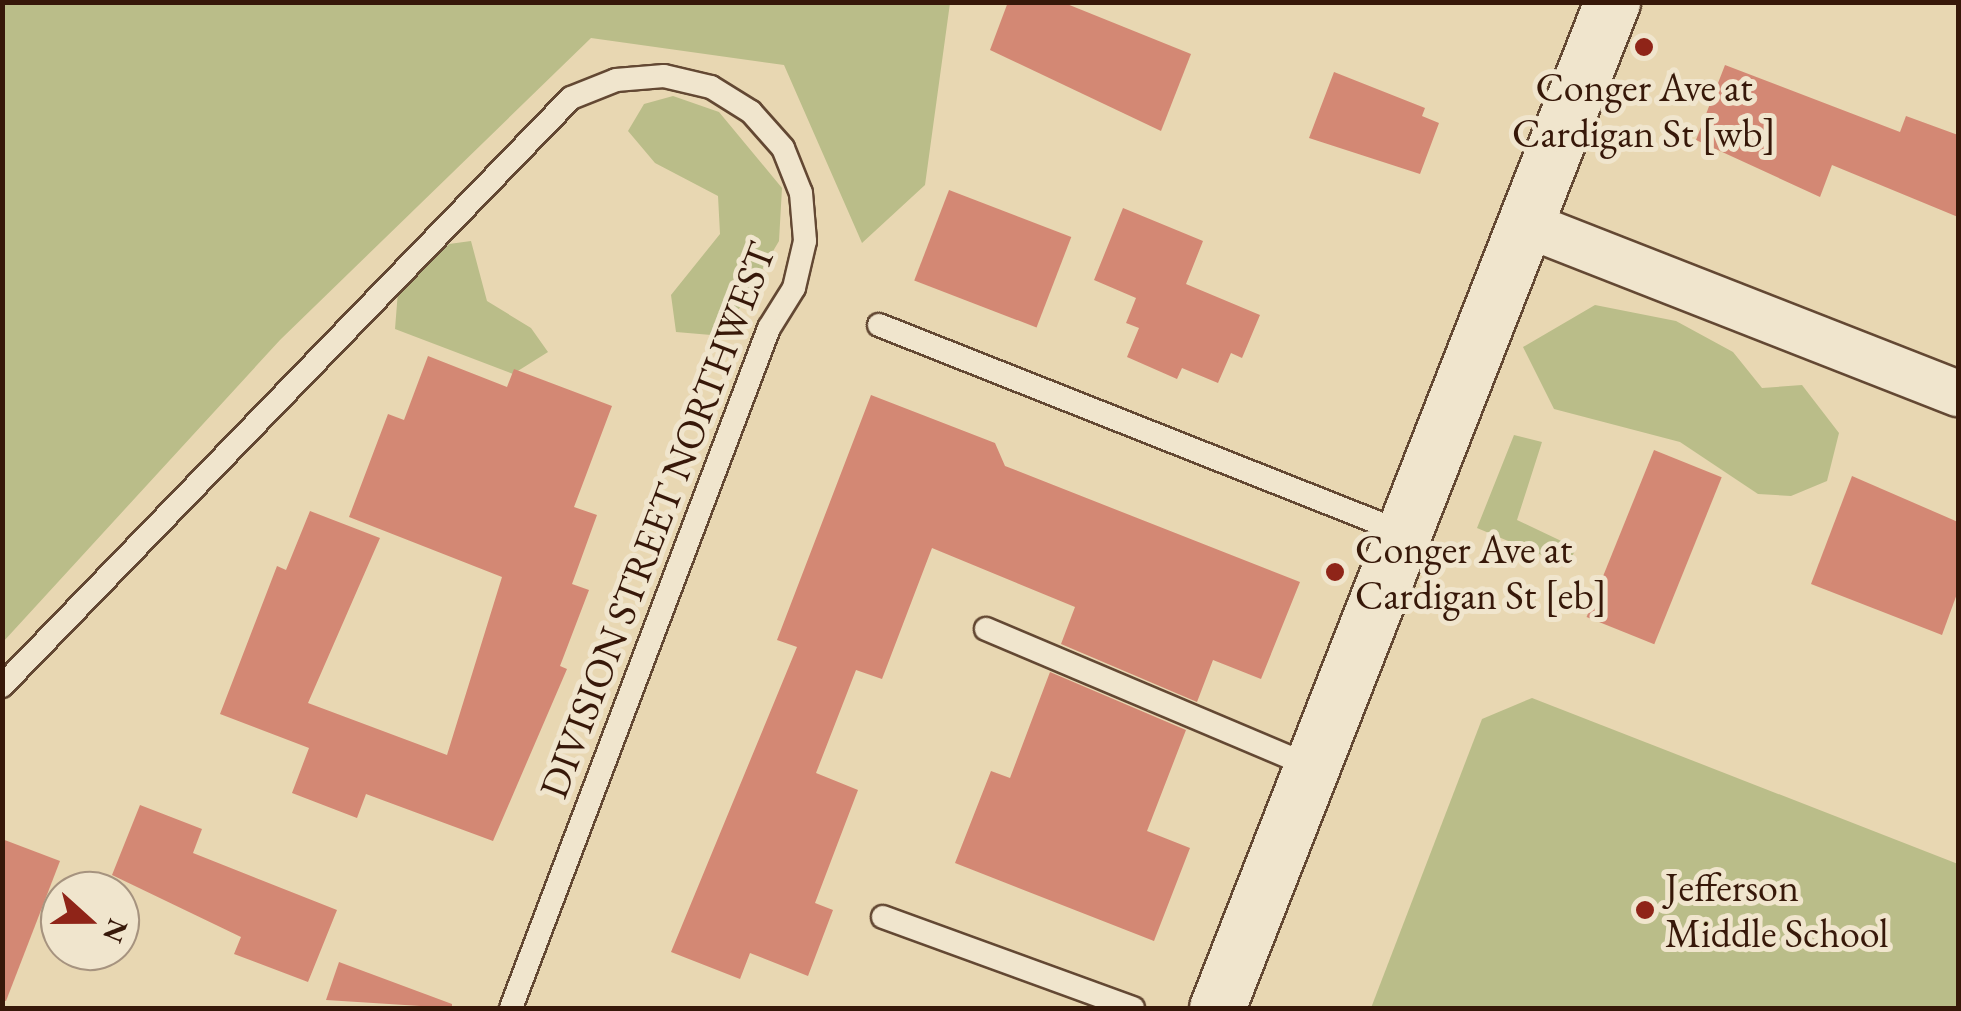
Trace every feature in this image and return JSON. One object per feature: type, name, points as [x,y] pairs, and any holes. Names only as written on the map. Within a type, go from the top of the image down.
[{"type":"street","points":[[1217,1008],[1612,2]]},
{"type":"street","points":[[1526,224],[1958,393]]},
{"type":"lane","name":"DIVISION STREET NORTHWEST","points":[[2,686],[572,98],[616,80],[664,76],[711,87],[751,112],[783,148],[801,193],[805,240],[794,288],[768,328],[511,1008]]},
{"type":"lane","points":[[879,325],[1404,532]]},
{"type":"lane","points":[[986,630],[1312,766]]},
{"type":"lane","points":[[883,917],[1133,1008]]},
{"type":"green space","points":[[2,3],[950,3],[925,185],[862,243],[784,65],[591,38],[280,340],[3,642]]},
{"type":"green space","points":[[673,96],[719,112],[782,188],[779,241],[723,336],[676,332],[671,295],[720,234],[718,196],[655,163],[628,131],[644,104]]},
{"type":"green space","points":[[471,241],[487,301],[531,328],[548,352],[513,374],[395,329],[398,291],[449,244]]},
{"type":"green space","points":[[1595,305],[1676,321],[1733,352],[1762,388],[1802,385],[1839,433],[1827,481],[1791,496],[1758,494],[1680,442],[1554,409],[1523,347]]},
{"type":"green space","points":[[1514,435],[1542,442],[1517,520],[1576,548],[1568,566],[1477,528]]},
{"type":"green space","name":"Jefferson Middle School","points":[[1532,698],[1958,864],[1958,1008],[1371,1008],[1482,719]]},
{"type":"building","points":[[1008,2],[1062,2],[1191,54],[1161,131],[990,50]]},
{"type":"building","points":[[1725,65],[1900,132],[1906,116],[1958,135],[1958,217],[1832,165],[1820,197],[1696,140]]},
{"type":"building","points":[[1334,72],[1425,108],[1422,116],[1439,123],[1420,174],[1309,138]]},
{"type":"building","points":[[949,190],[1071,237],[1037,328],[914,281]]},
{"type":"building","points":[[1123,208],[1203,241],[1186,284],[1260,315],[1242,358],[1231,353],[1218,383],[1182,368],[1177,379],[1127,357],[1139,328],[1126,323],[1136,298],[1094,280]]},
{"type":"building","points":[[428,356],[507,387],[514,369],[612,406],[574,507],[597,515],[572,584],[589,590],[560,666],[567,669],[493,841],[366,794],[357,818],[292,793],[309,748],[220,714],[277,566],[286,570],[310,511],[380,538],[308,703],[447,755],[502,577],[349,517],[388,414],[404,420]]},
{"type":"building","points":[[871,395],[995,443],[1005,466],[1300,582],[1261,679],[1213,660],[1197,702],[1061,644],[1075,607],[932,548],[882,679],[856,670],[816,773],[858,790],[815,903],[833,910],[808,976],[750,953],[740,979],[671,952],[797,647],[777,640]]},
{"type":"building","points":[[1654,450],[1722,477],[1654,644],[1587,617]]},
{"type":"building","points":[[1852,476],[1958,522],[1958,591],[1942,635],[1811,584]]},
{"type":"building","points":[[1050,672],[1186,730],[1147,831],[1190,848],[1154,941],[955,863],[991,771],[1010,778]]},
{"type":"building","points":[[140,805],[202,829],[193,853],[337,910],[308,982],[234,954],[241,937],[140,888],[140,871],[114,871]]},
{"type":"building","points":[[2,839],[60,861],[56,871],[40,871],[40,913],[6,1001],[2,1000]]},
{"type":"building","points":[[339,962],[452,1004],[452,1008],[326,1000]]},
{"type":"place","name":"Conger Ave at Cardigan St [wb]","points":[[1644,47]]},
{"type":"place","name":"Conger Ave at Cardigan St [eb]","points":[[1335,572]]},
{"type":"place","name":"Jefferson Middle School","points":[[1645,910]]}]
